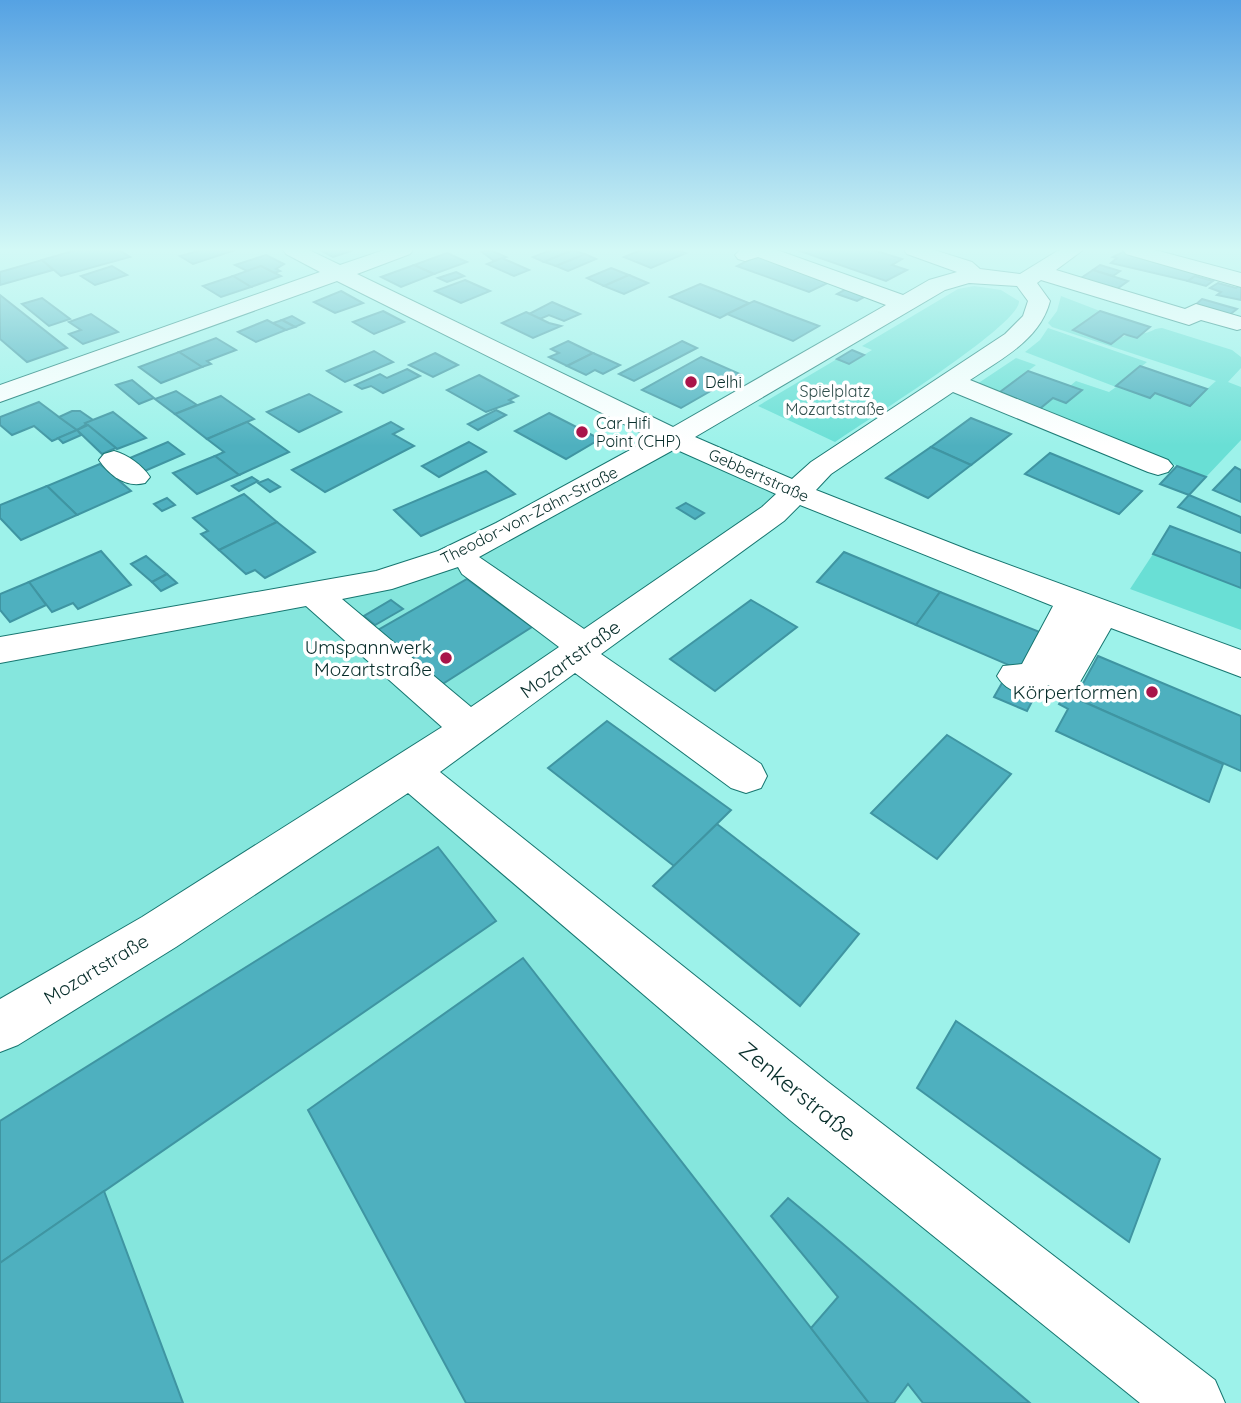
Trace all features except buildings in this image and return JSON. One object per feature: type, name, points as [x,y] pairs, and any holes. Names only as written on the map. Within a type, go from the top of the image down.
[{"type":"street","points":[[0,394],[220,315]]},
{"type":"street","name":"Gebbertstraße","points":[[426,315],[675,437],[796,492],[1241,664]]},
{"type":"street","name":"Theodor-von-Zahn-Straße","points":[[0,650],[380,581],[450,558],[675,437],[885,315]]},
{"type":"street","name":"Mozartstraße","points":[[0,1027],[159,932],[471,730],[773,514],[821,468],[1014,339],[1035,315]]},
{"type":"street","points":[[1211,315],[1237,323]]},
{"type":"street","points":[[949,381],[1158,466]]},
{"type":"street","points":[[610,473],[642,491]]},
{"type":"street","points":[[474,566],[581,653],[746,776]]},
{"type":"street","points":[[313,593],[471,730]]},
{"type":"street","points":[[1016,676],[1031,682],[1088,606]]},
{"type":"street","points":[[1063,679],[1088,606]]},
{"type":"street","name":"Zenkerstraße","points":[[410,771],[809,1101],[1192,1403]]},
{"type":"shaded area","points":[[676,439],[797,496],[413,771],[1203,1403],[0,1403],[0,652],[436,565]]},
{"type":"green space","name":"Spielplatz Mozartstraße","points":[[913,315],[1010,315],[969,351],[835,442],[758,406],[837,359],[849,364],[872,350],[862,346]]},
{"type":"green space","points":[[1054,315],[1094,315],[1074,331],[1111,343],[1124,336],[1162,328],[1232,350],[1241,357],[1241,368],[1228,382],[1241,387],[1241,440],[1206,477],[1037,411],[1053,398],[1067,403],[1081,391],[1070,386],[1076,381],[1109,392],[1116,387],[1025,352],[1040,340],[1048,328],[1147,362],[1117,386],[1149,398],[1155,393],[1189,405],[1216,381],[1052,327],[1048,323]]},
{"type":"green space","points":[[1016,358],[1036,365],[996,395],[974,386]]},
{"type":"green space","points":[[1153,554],[1241,588],[1241,630],[1130,589]]},
{"type":"place","name":"Delhi","points":[[691,382]]},
{"type":"place","name":"Car Hifi Point (CHP)","points":[[582,432]]},
{"type":"place","name":"Umspannwerk Mozartstraße","points":[[446,658]]},
{"type":"place","name":"Körperformen","points":[[1152,692]]}]
